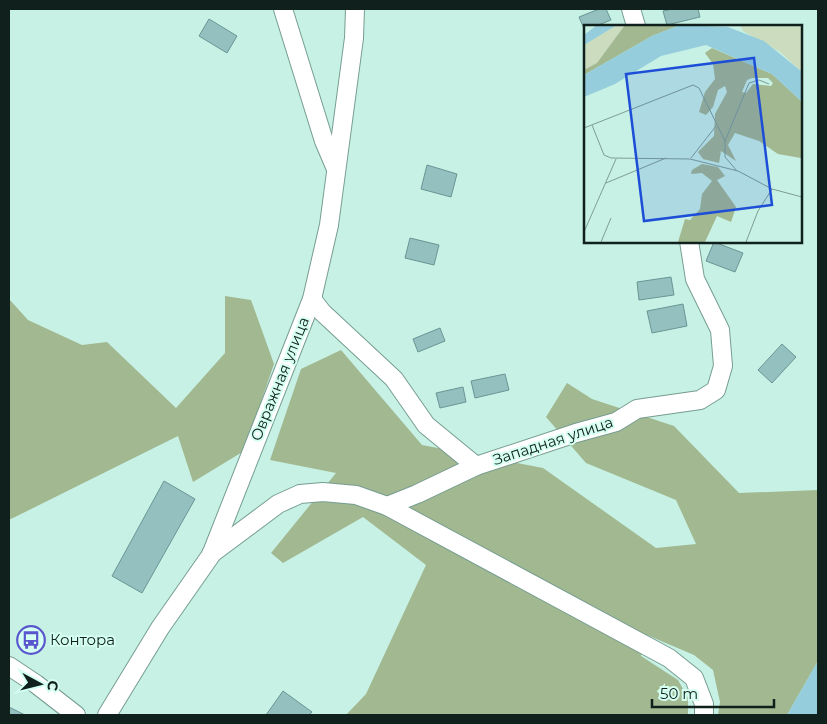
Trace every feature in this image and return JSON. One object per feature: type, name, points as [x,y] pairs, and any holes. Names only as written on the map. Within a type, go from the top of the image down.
[{"type":"street","points":[[283,9],[324,141],[336,169]]},
{"type":"street","name":"Овражная улица","points":[[107,715],[160,628],[211,555],[312,299],[329,224],[354,38],[355,9]]},
{"type":"street","points":[[631,9],[636,25]]},
{"type":"street","name":"Западная улица","points":[[387,506],[476,466],[616,422],[637,409],[700,400],[716,390],[723,366],[720,330],[695,278],[689,242]]},
{"type":"street","points":[[312,299],[322,312],[394,379],[426,425],[476,466]]},
{"type":"street","points":[[211,555],[278,504],[300,494],[323,492],[356,495],[387,506],[669,658],[694,678],[704,704],[704,715]]},
{"type":"street","points":[[9,666],[76,715]]},
{"type":"green space","points":[[225,296],[251,300],[274,364],[244,451],[193,482],[178,436],[11,519],[9,518],[9,299],[28,320],[82,345],[107,342],[176,408],[225,353]]},
{"type":"green space","points":[[341,350],[422,445],[543,468],[656,548],[696,544],[676,500],[586,463],[546,417],[567,383],[592,399],[674,426],[739,493],[818,490],[818,661],[787,715],[718,715],[720,702],[713,670],[694,655],[647,635],[641,656],[678,680],[688,698],[688,715],[346,715],[366,694],[426,565],[363,517],[283,563],[271,553],[336,473],[270,460],[301,369]]},
{"type":"water","points":[[818,661],[818,715],[787,715]]},
{"type":"building","points":[[599,9],[606,9],[611,20],[598,25],[584,25],[584,29],[579,17]]},
{"type":"building","points":[[698,9],[700,17],[667,25],[663,11]]},
{"type":"building","points":[[209,19],[237,36],[227,53],[199,36]]},
{"type":"building","points":[[427,165],[457,174],[451,197],[421,189]]},
{"type":"building","points":[[410,238],[439,245],[434,265],[405,258]]},
{"type":"building","points":[[714,242],[743,253],[735,272],[706,261]]},
{"type":"building","points":[[671,277],[674,295],[639,300],[637,282]]},
{"type":"building","points":[[683,304],[687,326],[652,333],[647,311]]},
{"type":"building","points":[[440,328],[445,341],[418,352],[413,339]]},
{"type":"building","points":[[782,344],[796,357],[772,383],[758,370]]},
{"type":"building","points":[[505,374],[509,390],[475,398],[471,381]]},
{"type":"building","points":[[463,387],[466,402],[440,408],[436,393]]},
{"type":"building","points":[[164,481],[195,499],[142,593],[112,576]]},
{"type":"building","points":[[283,691],[312,712],[309,715],[266,715]]},
{"type":"building","points":[[9,707],[25,715],[9,715]]},
{"type":"place","name":"Контора","points":[[31,640]]}]
